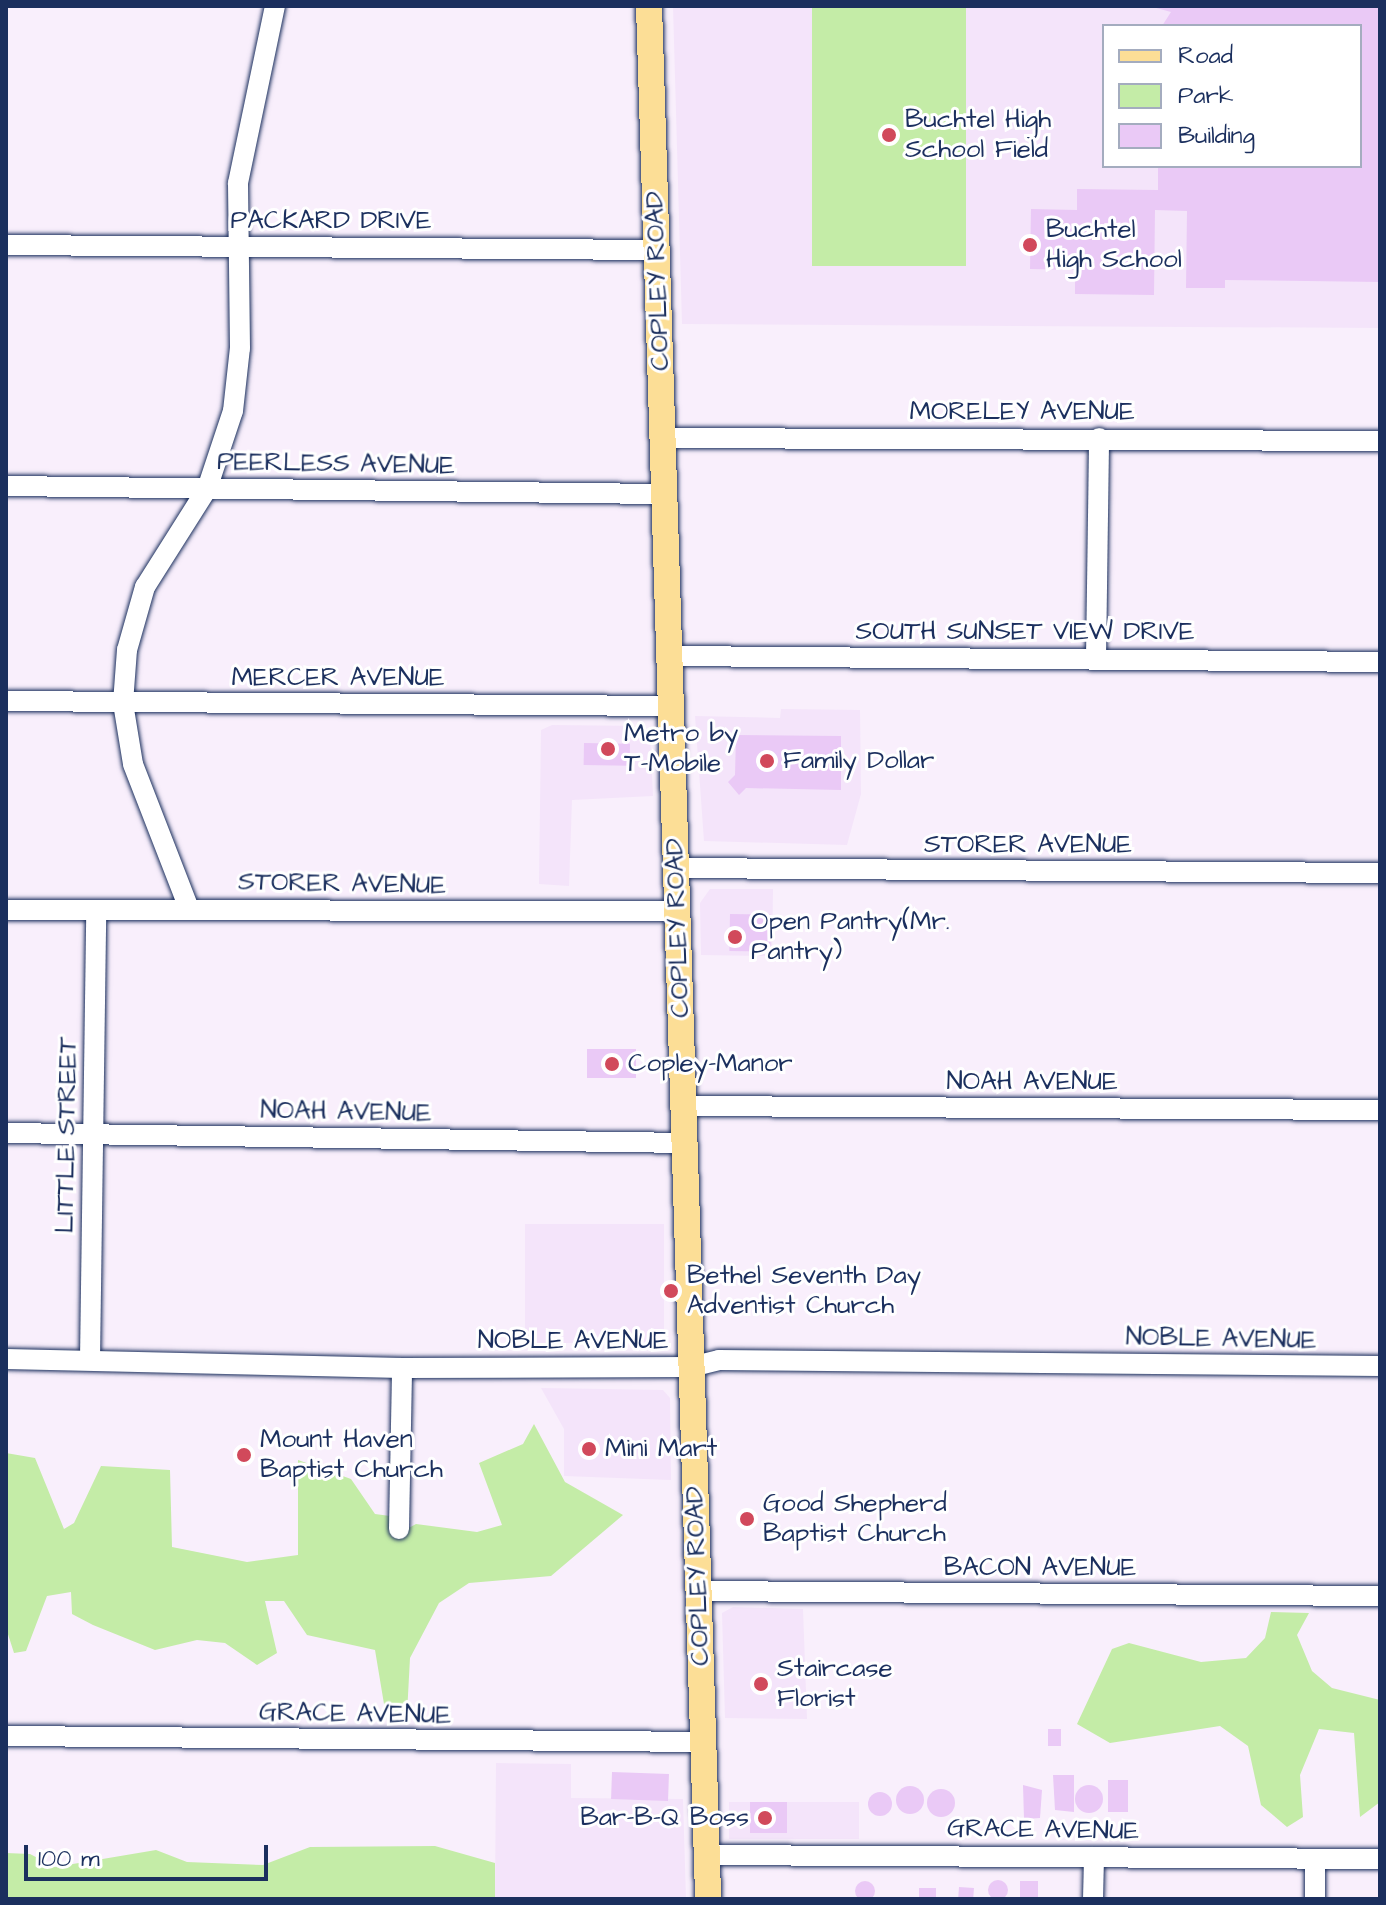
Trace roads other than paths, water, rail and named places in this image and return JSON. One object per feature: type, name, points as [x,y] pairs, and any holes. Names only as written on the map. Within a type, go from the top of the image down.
[{"type":"main road","name":"COPLEY ROAD","points":[[649,6],[708,1899]]},
{"type":"street","points":[[188,906],[137,777],[123,703],[127,650],[145,587],[207,489],[239,373],[234,247],[238,183],[275,6]]},
{"type":"street","name":"PACKARD DRIVE","points":[[6,245],[656,250]]},
{"type":"street","name":"MORELEY AVENUE","points":[[664,438],[1380,441]]},
{"type":"street","points":[[1096,659],[1099,438]]},
{"type":"street","name":"PEERLESS AVENUE","points":[[6,486],[665,494]]},
{"type":"street","name":"SOUTH SUNSET VIEW DRIVE","points":[[670,656],[1380,662]]},
{"type":"street","name":"MERCER AVENUE","points":[[6,701],[670,706]]},
{"type":"street","name":"STORER AVENUE","points":[[676,868],[1380,873]]},
{"type":"street","name":"STORER AVENUE","points":[[6,910],[96,912],[188,906],[677,911]]},
{"type":"street","name":"LITTLE STREET","points":[[90,1360],[96,912]]},
{"type":"street","name":"NOAH AVENUE","points":[[684,1106],[1380,1110]]},
{"type":"street","name":"NOAH AVENUE","points":[[6,1133],[685,1143]]},
{"type":"street","name":"NOBLE AVENUE","points":[[6,1359],[402,1368],[691,1367],[719,1360],[1380,1366]]},
{"type":"street","points":[[399,1529],[402,1368]]},
{"type":"street","name":"BACON AVENUE","points":[[699,1591],[1380,1596]]},
{"type":"street","name":"GRACE AVENUE","points":[[6,1736],[703,1742]]},
{"type":"street","name":"GRACE AVENUE","points":[[706,1855],[1380,1859]]},
{"type":"street","points":[[1093,1899],[1094,1857]]},
{"type":"street","points":[[1315,1859],[1315,1899]]},
{"type":"place","name":"Buchtel High School Field","points":[[889,135]]},
{"type":"place","name":"Buchtel High School","points":[[1030,245]]},
{"type":"place","name":"Metro by T-Mobile","points":[[608,749]]},
{"type":"place","name":"Family Dollar","points":[[767,761]]},
{"type":"place","name":"Open Pantry(Mr. Pantry)","points":[[735,937]]},
{"type":"place","name":"Copley-Manor","points":[[612,1064]]},
{"type":"place","name":"Bethel Seventh Day Adventist Church","points":[[671,1291]]},
{"type":"place","name":"Mini Mart","points":[[589,1449]]},
{"type":"place","name":"Mount Haven Baptist Church","points":[[244,1455]]},
{"type":"place","name":"Good Shepherd Baptist Church","points":[[747,1519]]},
{"type":"place","name":"Staircase Florist","points":[[761,1684]]},
{"type":"place","name":"Bar-B-Q Boss","points":[[765,1818]]}]
